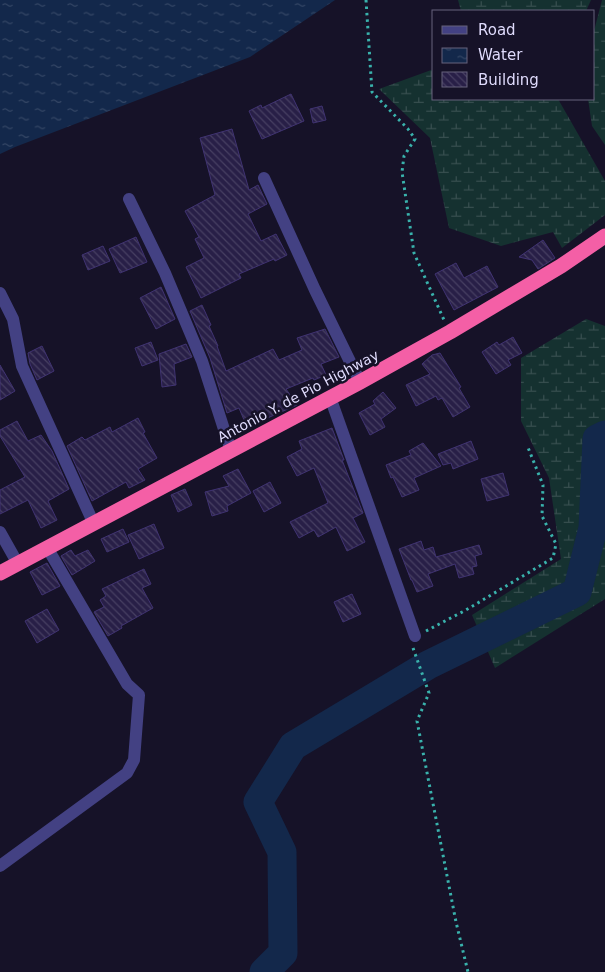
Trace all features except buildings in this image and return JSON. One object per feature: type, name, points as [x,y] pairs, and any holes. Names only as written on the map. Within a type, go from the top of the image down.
[{"type":"highway","name":"Antonio Y. de Pio Highway","points":[[0,573],[360,382],[450,332],[561,266],[605,236]]},
{"type":"street","points":[[264,178],[315,290],[360,382]]},
{"type":"street","points":[[129,199],[165,273],[202,360],[231,450]]},
{"type":"street","points":[[0,293],[13,319],[22,366],[93,522]]},
{"type":"street","points":[[330,397],[414,642]]},
{"type":"street","points":[[0,532],[18,564]]},
{"type":"street","points":[[0,866],[127,773],[134,760],[139,695],[127,684],[48,549]]},
{"type":"path","points":[[366,0],[372,92],[408,129],[415,139],[404,156],[402,172],[414,254],[450,332]]},
{"type":"path","points":[[468,972],[456,922],[417,721],[428,693],[414,642],[553,558],[556,544],[542,516],[543,485],[527,445]]},
{"type":"green space","points":[[458,0],[591,0],[586,10],[461,10]]},
{"type":"green space","points":[[602,0],[605,0],[605,145],[592,126],[588,100],[595,100],[595,27]]},
{"type":"green space","points":[[432,70],[432,100],[559,100],[605,181],[605,215],[562,248],[553,232],[501,246],[449,228],[430,138],[379,89]]},
{"type":"green space","points":[[586,319],[605,326],[605,599],[495,668],[472,615],[561,559],[549,478],[521,421],[521,358]]},
{"type":"water","points":[[0,0],[335,0],[250,57],[0,154]]},
{"type":"waterway","points":[[264,972],[283,953],[282,852],[258,802],[293,746],[428,665],[577,592],[593,528],[597,439],[605,435]]}]
